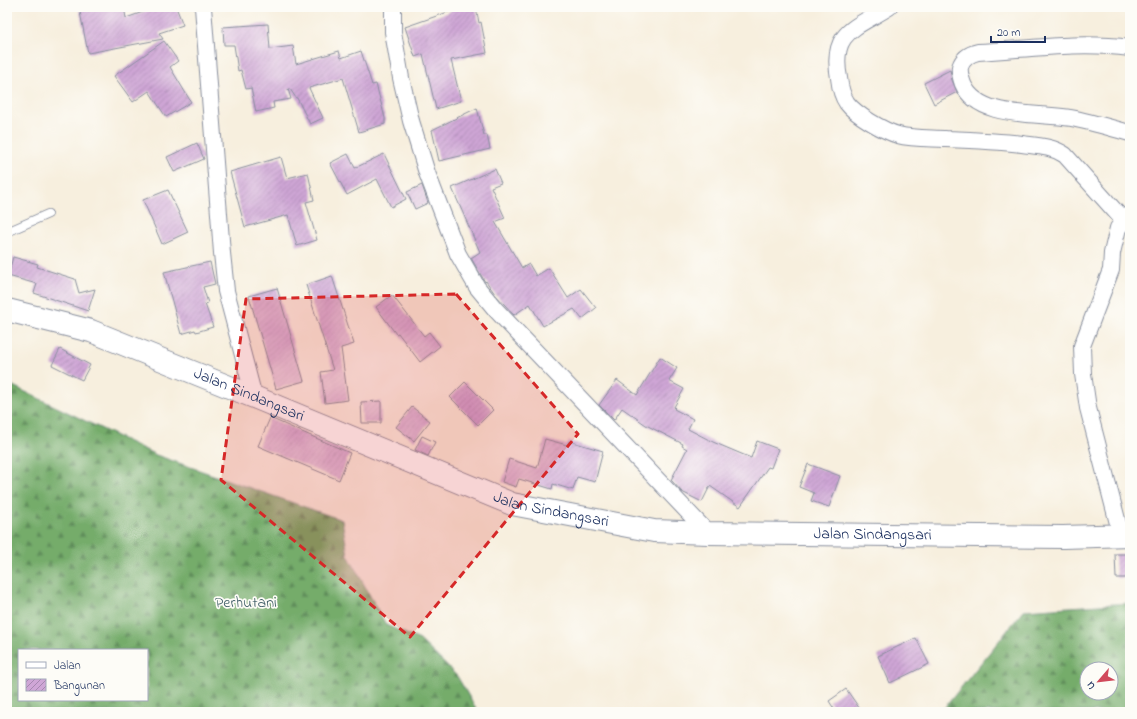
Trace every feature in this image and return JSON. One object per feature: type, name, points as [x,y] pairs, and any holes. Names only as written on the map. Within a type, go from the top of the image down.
[{"type":"main road","name":"Jalan Sindangsari","points":[[7,310],[91,331],[254,396],[512,504],[654,531],[708,534],[1055,537],[1126,535]]},
{"type":"street","points":[[203,7],[226,291],[254,396]]},
{"type":"street","points":[[393,7],[393,32],[401,78],[411,121],[427,173],[455,246],[477,287],[496,310],[708,534]]},
{"type":"street","points":[[889,7],[852,28],[839,44],[837,69],[840,87],[845,99],[854,110],[882,128],[899,136],[988,140],[1049,147],[1060,151],[1127,217],[1118,228],[1112,253],[1111,270],[1082,346],[1083,374],[1088,408],[1126,535]]},
{"type":"street","points":[[1130,48],[1108,45],[1052,45],[978,52],[964,59],[959,71],[964,86],[970,96],[981,103],[998,110],[1070,118],[1130,133]]},
{"type":"lane","points":[[7,232],[48,214]]},
{"type":"highlighted area","points":[[456,294],[578,434],[410,637],[221,480],[246,299]]},
{"type":"green space","name":"Perhutani","points":[[7,383],[156,455],[342,520],[348,555],[386,625],[420,640],[457,676],[478,712],[7,712]]},
{"type":"green space","points":[[1130,603],[1130,712],[941,712],[1024,610]]},
{"type":"building","points":[[79,7],[124,7],[126,18],[157,7],[176,7],[183,25],[159,33],[163,39],[88,53]]},
{"type":"building","points":[[450,7],[476,7],[479,23],[481,22],[487,53],[451,60],[461,101],[436,109],[423,54],[415,57],[405,27],[451,11]]},
{"type":"building","points":[[268,24],[270,49],[293,46],[296,64],[339,51],[341,58],[361,51],[372,85],[376,84],[385,118],[385,124],[359,132],[343,78],[309,88],[323,118],[310,124],[297,98],[290,89],[288,89],[291,99],[273,102],[274,108],[256,112],[251,88],[246,89],[241,70],[238,71],[234,45],[224,45],[223,27]]},
{"type":"building","points":[[164,41],[178,61],[170,67],[191,102],[166,117],[149,91],[133,102],[114,76]]},
{"type":"building","points":[[950,70],[957,92],[934,104],[924,83]]},
{"type":"building","points":[[477,108],[484,135],[487,135],[490,149],[439,161],[432,130]]},
{"type":"building","points":[[197,143],[204,159],[174,172],[167,157]]},
{"type":"building","points":[[348,154],[355,168],[384,154],[406,199],[391,207],[377,179],[347,195],[330,163]]},
{"type":"building","points":[[281,157],[287,178],[308,173],[314,200],[306,202],[317,240],[297,246],[288,215],[245,227],[230,172]]},
{"type":"building","points":[[495,169],[501,183],[491,187],[505,218],[495,222],[522,268],[529,264],[536,276],[549,268],[568,298],[581,289],[596,308],[582,319],[574,309],[543,326],[530,304],[514,315],[495,294],[486,281],[485,282],[471,258],[480,252],[452,188]]},
{"type":"building","points":[[422,185],[428,203],[415,209],[407,192]]},
{"type":"building","points":[[168,190],[188,232],[162,244],[143,200]]},
{"type":"building","points":[[13,257],[38,264],[37,267],[75,279],[79,293],[95,289],[88,311],[34,293],[37,284],[8,276]]},
{"type":"building","points":[[210,262],[215,284],[203,287],[208,303],[205,304],[213,327],[196,332],[195,330],[181,334],[164,272]]},
{"type":"building","points":[[332,276],[354,344],[341,348],[348,400],[325,403],[321,372],[333,370],[306,285]]},
{"type":"building","points":[[277,288],[304,381],[276,389],[249,296]]},
{"type":"building","points":[[392,295],[424,336],[429,332],[440,346],[420,362],[398,333],[396,334],[376,307]]},
{"type":"building","points":[[60,349],[90,365],[82,380],[52,365]]},
{"type":"building","points":[[660,357],[677,368],[669,381],[684,389],[674,409],[693,419],[688,429],[713,442],[751,458],[757,441],[778,449],[771,468],[768,467],[740,507],[710,486],[702,502],[682,492],[671,480],[687,449],[682,446],[683,444],[646,425],[622,408],[614,420],[599,405],[617,380],[637,395]]},
{"type":"building","points":[[465,382],[493,410],[478,425],[450,397]]},
{"type":"building","points":[[381,401],[381,423],[362,423],[361,402]]},
{"type":"building","points":[[412,407],[430,421],[414,441],[396,427]]},
{"type":"building","points":[[270,418],[350,453],[339,480],[258,446]]},
{"type":"building","points":[[422,436],[435,442],[428,456],[415,450]]},
{"type":"building","points":[[545,439],[567,445],[569,441],[603,451],[595,482],[577,477],[573,490],[553,484],[552,489],[519,479],[516,487],[502,482],[509,459],[537,468]]},
{"type":"building","points":[[808,464],[840,476],[829,507],[811,501],[814,493],[799,487]]},
{"type":"building","points":[[1115,554],[1130,554],[1130,578],[1116,578]]},
{"type":"building","points":[[916,638],[929,664],[890,683],[878,656]]},
{"type":"building","points":[[846,689],[862,712],[836,712],[829,701]]}]
